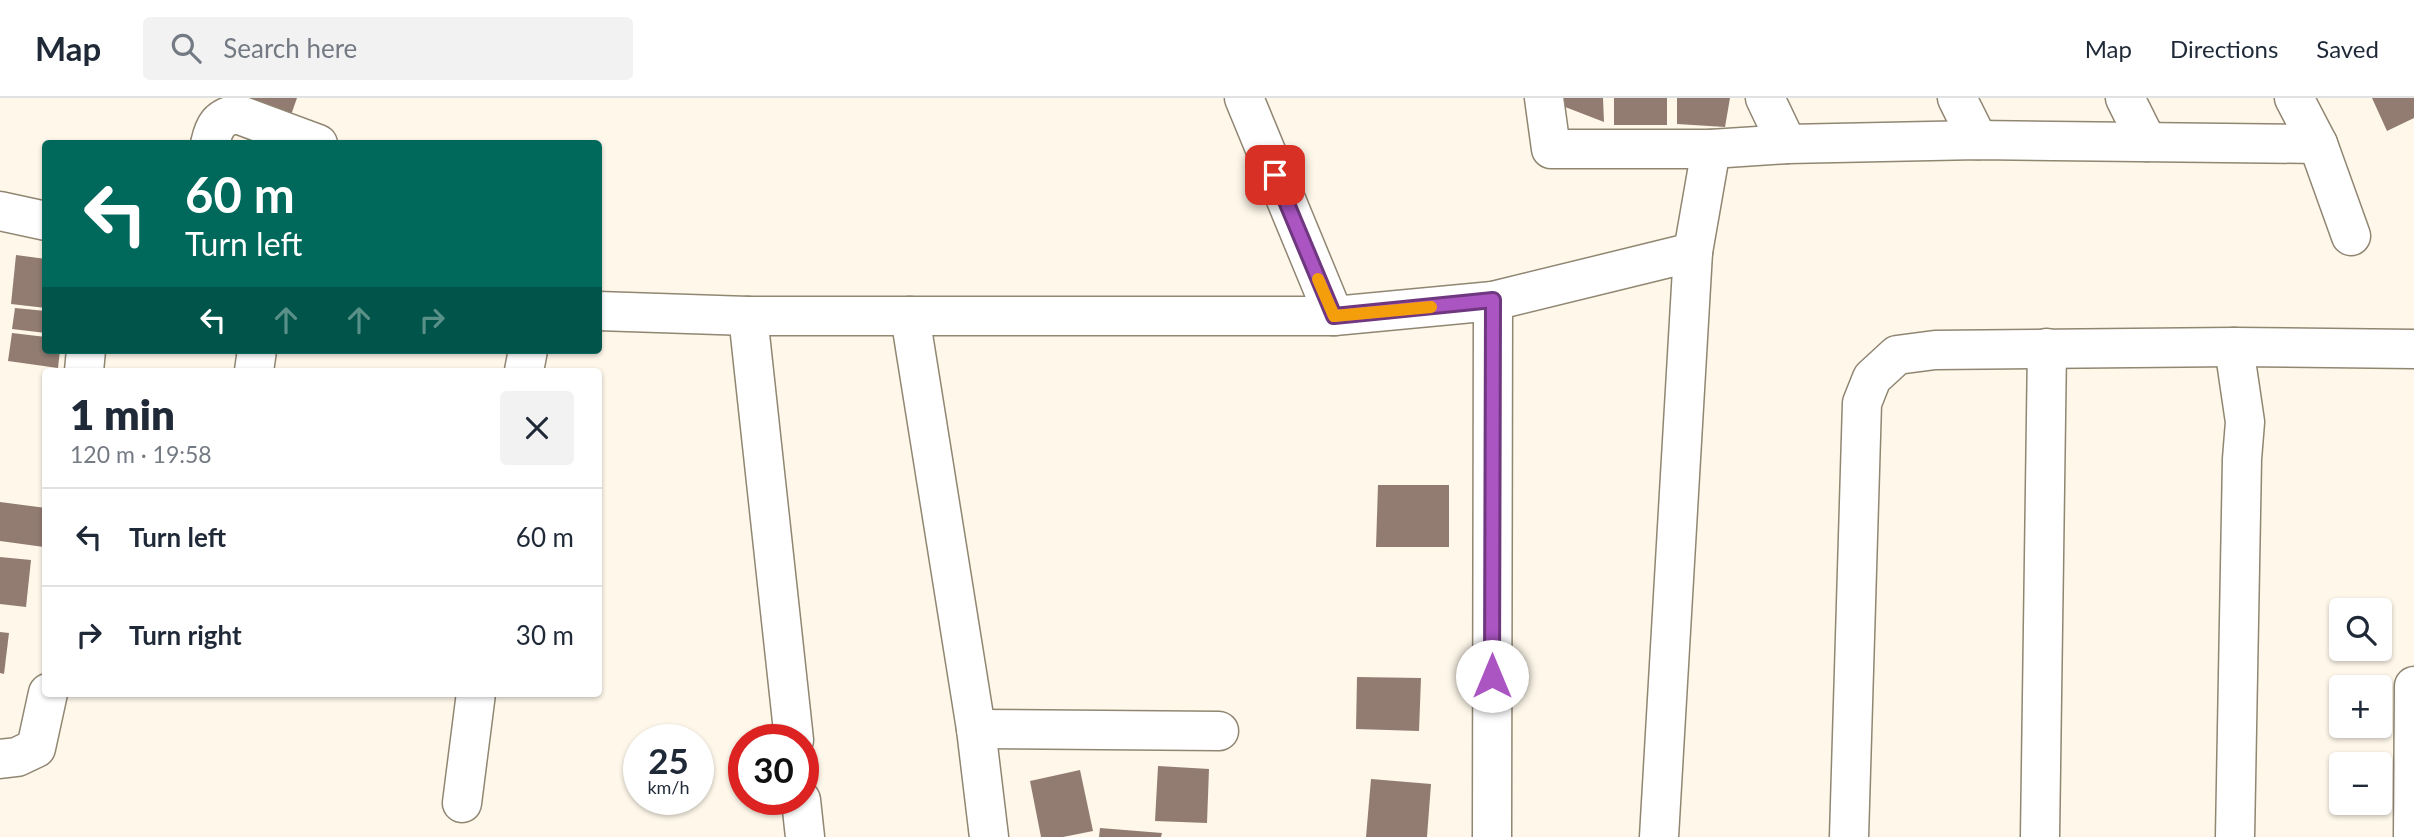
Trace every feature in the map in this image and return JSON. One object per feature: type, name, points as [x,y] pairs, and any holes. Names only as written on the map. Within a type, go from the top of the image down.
[{"type":"street","points":[[1244,98],[1334,316]]},
{"type":"street","points":[[1544,98],[1551,149],[1711,149],[1787,144],[1978,140],[2318,144]]},
{"type":"street","points":[[1765,98],[1787,144]]},
{"type":"street","points":[[1957,98],[1978,140]]},
{"type":"street","points":[[2125,98],[2147,142]]},
{"type":"street","points":[[2294,98],[2318,144],[2351,236]]},
{"type":"street","points":[[211,140],[214,127],[225,116],[237,114],[307,140]]},
{"type":"street","points":[[1659,837],[1693,252],[1711,149]]},
{"type":"street","points":[[0,211],[42,220]]},
{"type":"street","points":[[602,311],[748,316],[1334,316],[1493,300],[1693,252]]},
{"type":"street","points":[[1492,837],[1493,300]]},
{"type":"street","points":[[748,316],[792,724]]},
{"type":"street","points":[[910,316],[976,729],[989,837]]},
{"type":"street","points":[[2234,347],[2245,422],[2242,459],[2235,837]]},
{"type":"street","points":[[2040,837],[2047,348]]},
{"type":"street","points":[[1849,837],[1862,402],[1872,378],[1897,355],[1935,350],[2047,348],[2414,348]]},
{"type":"street","points":[[2413,837],[2414,686]]},
{"type":"street","points":[[0,759],[17,757],[36,748],[47,697]]},
{"type":"street","points":[[463,803],[476,697]]},
{"type":"street","points":[[976,729],[1219,731]]},
{"type":"street","points":[[803,815],[805,837]]},
{"type":"building","points":[[248,98],[297,98],[291,115]]},
{"type":"building","points":[[1559,98],[1603,98],[1604,122],[1560,105]]},
{"type":"building","points":[[1614,98],[1667,98],[1667,125],[1614,125]]},
{"type":"building","points":[[1677,98],[1730,98],[1725,127],[1677,124]]},
{"type":"building","points":[[2372,98],[2414,98],[2414,118],[2387,131]]},
{"type":"building","points":[[16,255],[42,258],[42,308],[11,304]]},
{"type":"building","points":[[15,308],[42,311],[42,333],[12,329]]},
{"type":"building","points":[[12,333],[42,337],[42,354],[60,354],[58,368],[8,361]]},
{"type":"building","points":[[1378,485],[1449,485],[1449,547],[1376,547]]},
{"type":"building","points":[[0,502],[42,507],[42,547],[0,541]]},
{"type":"building","points":[[0,557],[31,560],[26,607],[0,604]]},
{"type":"building","points":[[0,632],[9,633],[4,674],[0,673]]},
{"type":"building","points":[[1357,677],[1421,678],[1419,731],[1356,729]]},
{"type":"building","points":[[1158,766],[1209,769],[1207,823],[1155,821]]},
{"type":"building","points":[[1080,770],[1093,831],[1063,837],[1041,837],[1030,781]]},
{"type":"building","points":[[1371,779],[1431,784],[1427,837],[1366,837]]},
{"type":"building","points":[[1100,828],[1162,833],[1161,837],[1099,837]]},
{"type":"slow traffic","points":[[1318,279],[1334,316],[1431,307]]},
{"type":"route","points":[[1275,175],[1334,316],[1493,300],[1492,676]]}]
